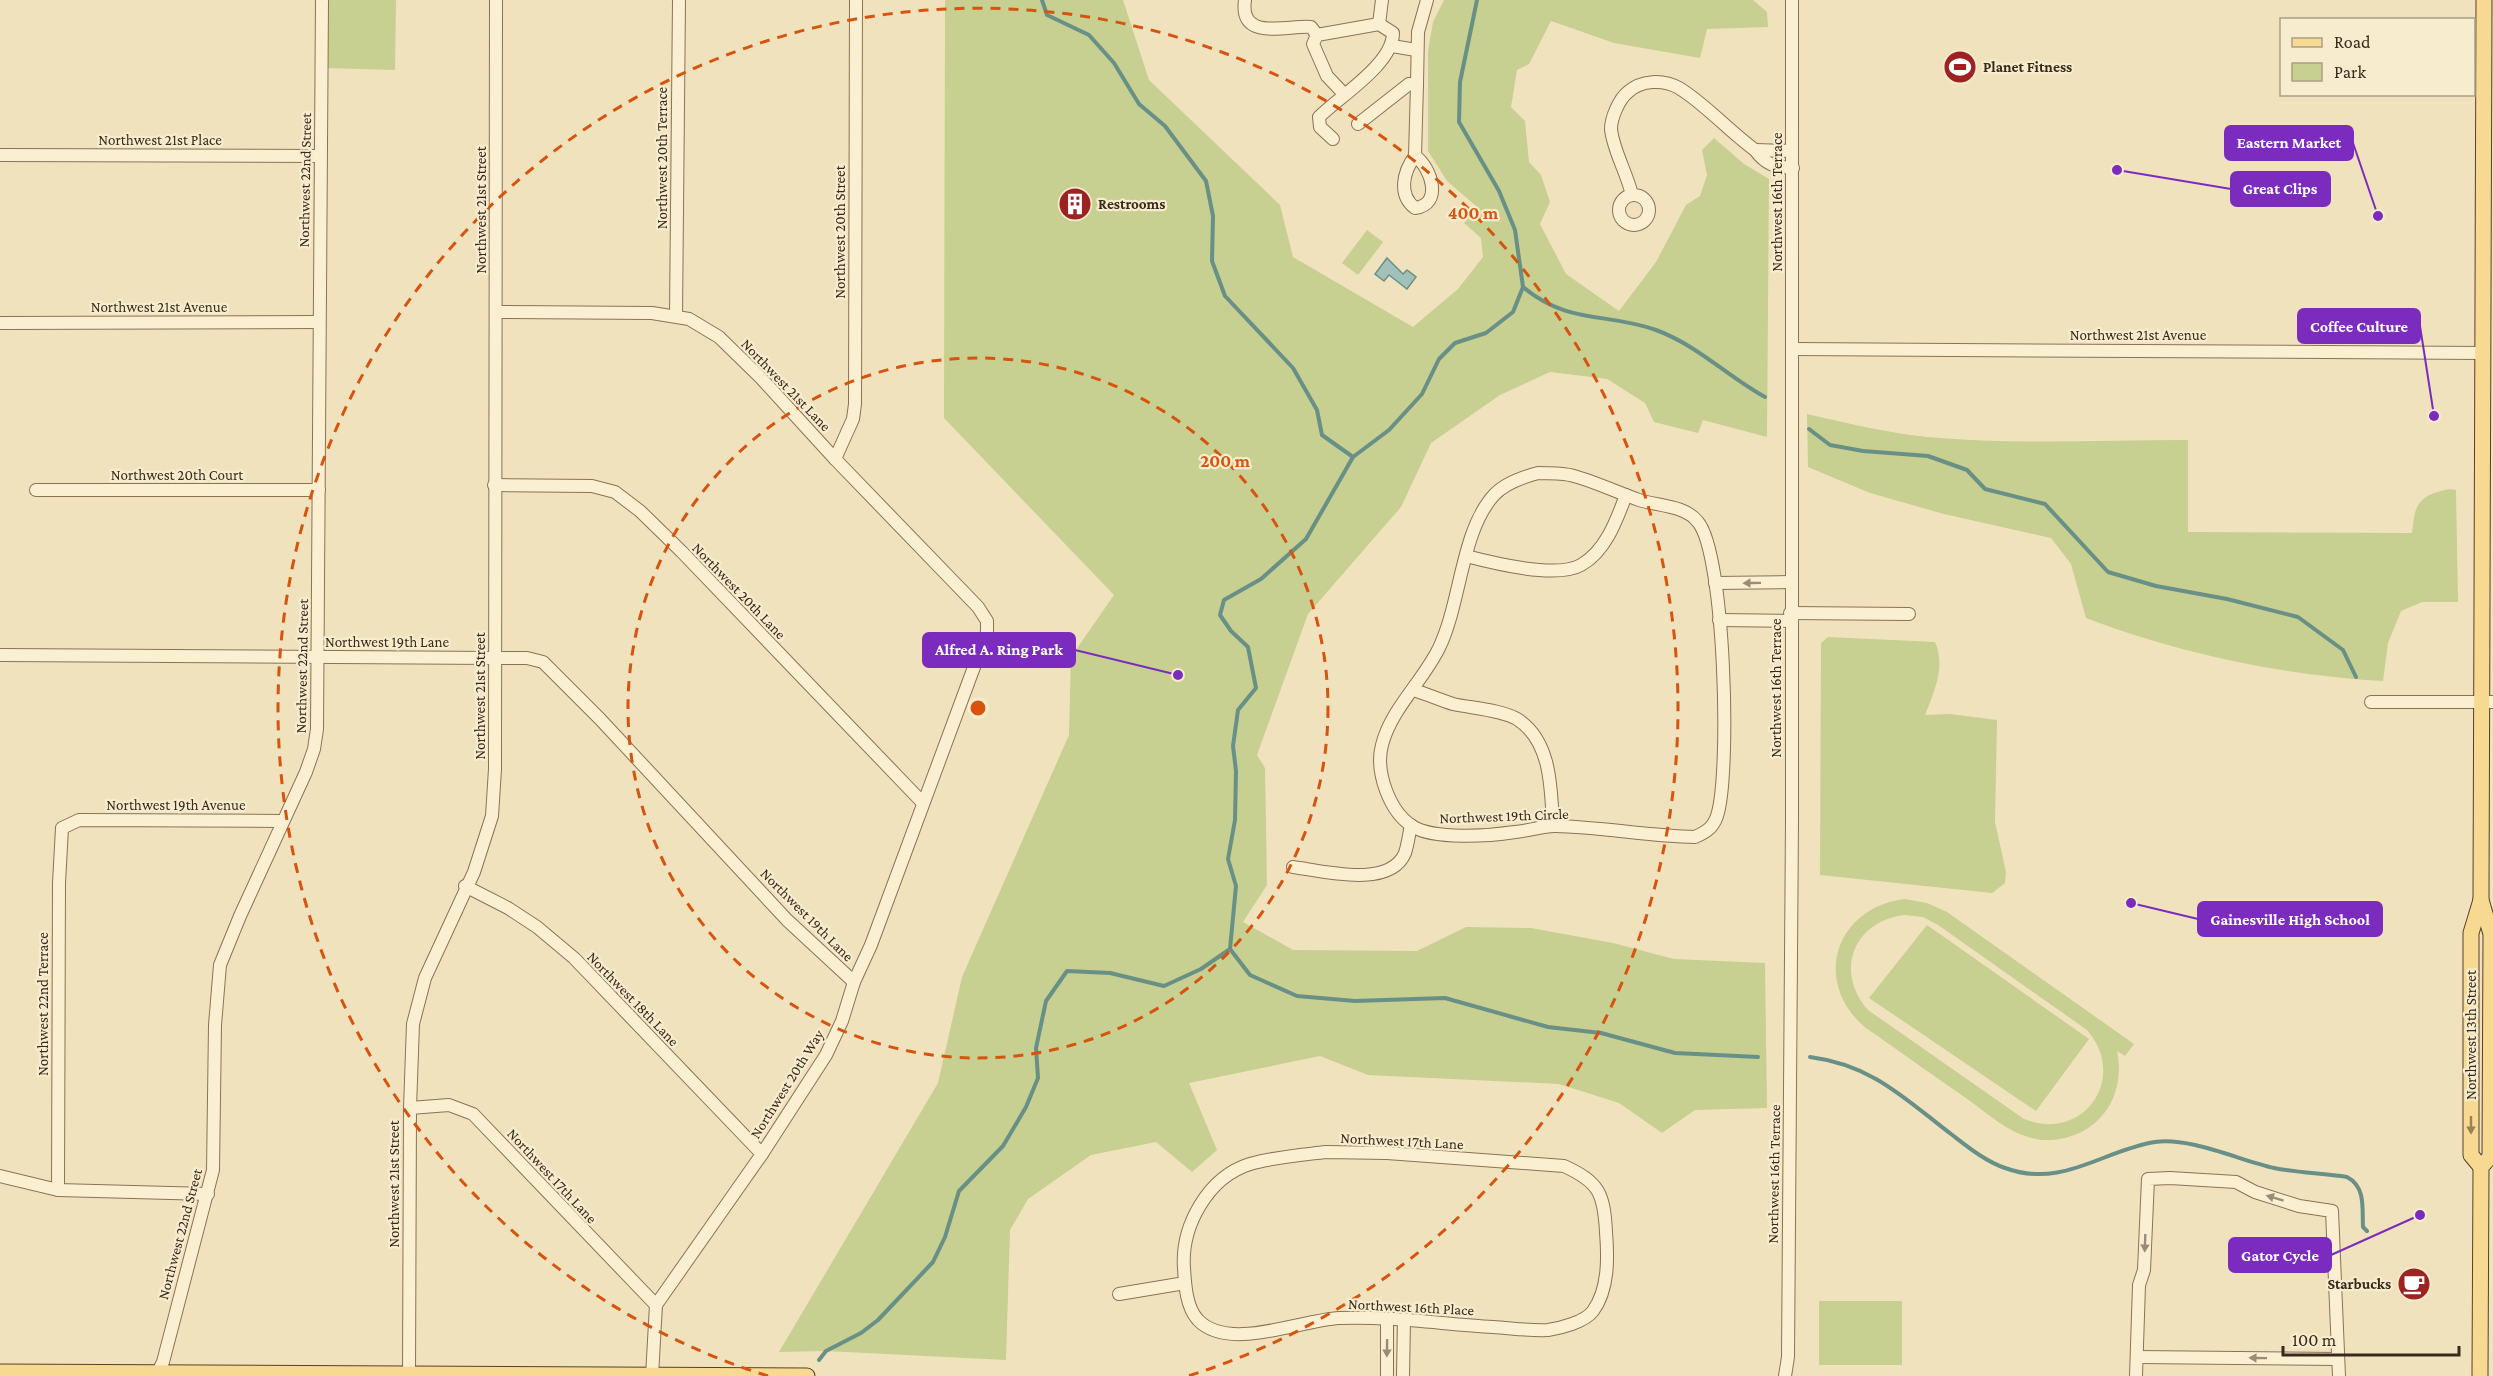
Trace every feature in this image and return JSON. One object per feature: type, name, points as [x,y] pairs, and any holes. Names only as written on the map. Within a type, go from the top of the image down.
[{"type":"main road","name":"Northwest 13th Street","points":[[2480,1376],[2481,1167],[2471,1155],[2471,933],[2481,900],[2487,702],[2483,353],[2488,317],[2488,145],[2484,0]]},
{"type":"main road","name":"Northwest 13th Street","points":[[2481,900],[2491,934],[2492,1059],[2490,1157],[2481,1167]]},
{"type":"main road","points":[[2471,933],[2482,957],[2483,1052],[2492,1059]]},
{"type":"main road","points":[[0,1372],[156,1375],[807,1376]]},
{"type":"street","name":"Northwest 22nd Street","points":[[156,1375],[163,1362],[213,1170],[215,1025],[220,965],[315,748],[319,657],[322,0]]},
{"type":"street","name":"Northwest 21st Street","points":[[409,1375],[410,1108],[413,1024],[425,978],[465,886],[474,872],[492,816],[495,768],[496,0]]},
{"type":"street","name":"Northwest 20th Terrace","points":[[676,316],[679,0]]},
{"type":"street","name":"Northwest 20th Street","points":[[835,459],[853,419],[855,404],[856,0]]},
{"type":"street","points":[[1245,0],[1245,15],[1250,22],[1265,31],[1311,27],[1317,35]]},
{"type":"street","points":[[1379,24],[1382,0]]},
{"type":"street","points":[[1415,156],[1416,50],[1427,0]]},
{"type":"street","name":"Northwest 16th Terrace","points":[[1785,1376],[1788,1357],[1791,995],[1792,0]]},
{"type":"street","points":[[1317,35],[1379,24],[1393,33],[1392,46],[1377,65],[1319,117],[1320,127],[1333,139]]},
{"type":"street","points":[[1317,35],[1313,44],[1318,61],[1327,76],[1344,94]]},
{"type":"street","points":[[1392,46],[1416,50]]},
{"type":"street","points":[[1632,195],[1627,173],[1614,144],[1611,126],[1621,97],[1636,84],[1656,81],[1678,88],[1755,150],[1768,164],[1793,168]]},
{"type":"street","points":[[1358,124],[1409,84],[1417,84]]},
{"type":"street","points":[[1755,150],[1792,151]]},
{"type":"street","name":"Northwest 21st Place","points":[[0,155],[320,156]]},
{"type":"street","name":"Northwest 21st Lane","points":[[496,312],[652,312],[689,319],[719,337],[761,378],[835,459],[970,599],[987,621]]},
{"type":"street","name":"Northwest 21st Avenue","points":[[0,323],[319,322]]},
{"type":"street","name":"Northwest 21st Avenue","points":[[1792,349],[2483,353]]},
{"type":"street","name":"Northwest 19th Circle","points":[[1538,473],[1568,475],[1626,495],[1676,508],[1698,521],[1707,540],[1715,583],[1724,675],[1725,766],[1717,817],[1709,830],[1695,837],[1553,826],[1513,832],[1431,834],[1411,825],[1397,809],[1380,771],[1382,745],[1392,722],[1439,648],[1456,600],[1466,556],[1476,528],[1494,495],[1517,479],[1538,473]]},
{"type":"street","name":"Northwest 20th Lane","points":[[494,485],[592,486],[615,492],[682,552],[922,802]]},
{"type":"street","name":"Northwest 20th Court","points":[[36,490],[319,490]]},
{"type":"street","points":[[1466,556],[1533,568],[1557,570],[1581,566],[1599,550],[1616,522],[1626,495]]},
{"type":"street","points":[[1715,583],[1790,582]]},
{"type":"street","points":[[1719,620],[1909,614]]},
{"type":"street","name":"Northwest 20th Way","points":[[656,1305],[762,1154],[826,1055],[842,1021],[854,982],[871,945],[922,802],[987,632],[987,621]]},
{"type":"street","name":"Northwest 19th Lane","points":[[0,655],[495,657],[527,658],[543,662],[788,920],[854,982]]},
{"type":"street","points":[[1413,690],[1452,703],[1517,719],[1543,753],[1550,776],[1553,826]]},
{"type":"street","points":[[2371,702],[2487,702]]},
{"type":"street","name":"Northwest 19th Avenue","points":[[70,824],[79,820],[133,819],[282,822]]},
{"type":"street","name":"Northwest 22nd Terrace","points":[[58,1190],[60,860],[63,828],[70,824]]},
{"type":"street","points":[[1293,867],[1370,875],[1390,869],[1404,854],[1411,825]]},
{"type":"street","name":"Northwest 18th Lane","points":[[465,886],[508,908],[537,927],[574,958],[762,1154]]},
{"type":"street","name":"Northwest 17th Lane","points":[[410,1108],[449,1105],[473,1114],[656,1305]]},
{"type":"street","name":"Northwest 17th Lane","points":[[1185,1284],[1183,1254],[1190,1225],[1210,1193],[1227,1175],[1242,1168],[1286,1157],[1326,1152],[1388,1153],[1564,1166],[1588,1177],[1605,1206],[1606,1281]]},
{"type":"street","points":[[0,1176],[58,1190],[208,1194]]},
{"type":"street","points":[[2136,1376],[2139,1285],[2144,1270],[2148,1179],[2170,1178],[2236,1182],[2266,1196],[2299,1206],[2332,1211],[2338,1376]]},
{"type":"street","name":"Northwest 16th Place","points":[[1185,1284],[1189,1302],[1198,1319],[1214,1330],[1258,1334],[1337,1318],[1404,1319],[1548,1330],[1576,1322],[1593,1312],[1606,1281]]},
{"type":"street","points":[[1119,1294],[1185,1284]]},
{"type":"street","points":[[652,1376],[656,1305]]},
{"type":"street","points":[[1387,1319],[1387,1376]]},
{"type":"street","points":[[1403,1376],[1404,1319]]},
{"type":"street","points":[[2138,1357],[2337,1359]]},
{"type":"green space","points":[[326,0],[396,0],[395,70],[325,68]]},
{"type":"green space","points":[[945,0],[1123,0],[1149,80],[1280,205],[1293,257],[1413,327],[1458,289],[1483,257],[1481,238],[1464,223],[1476,206],[1447,181],[1428,151],[1428,51],[1433,22],[1444,0],[1753,0],[1767,12],[1768,27],[1707,29],[1700,58],[1614,43],[1551,21],[1529,64],[1517,70],[1511,107],[1525,121],[1529,162],[1541,175],[1550,202],[1540,224],[1566,274],[1619,311],[1656,262],[1686,205],[1700,196],[1707,175],[1702,150],[1714,138],[1744,164],[1769,179],[1767,437],[1703,420],[1698,433],[1654,422],[1645,403],[1607,379],[1550,372],[1500,395],[1431,443],[1401,507],[1308,614],[1257,755],[1265,768],[1267,885],[1243,922],[1293,950],[1417,951],[1466,927],[1531,928],[1613,943],[1674,959],[1765,963],[1767,1108],[1695,1110],[1662,1133],[1619,1103],[1559,1084],[1368,1075],[1320,1056],[1189,1083],[1217,1150],[1192,1172],[1156,1142],[1091,1155],[1028,1199],[1010,1230],[1006,1360],[826,1351],[779,1352],[938,1083],[962,977],[1069,735],[1071,657],[1114,595],[944,418]]},
{"type":"green space","points":[[1367,230],[1383,242],[1358,275],[1342,263]]},
{"type":"green space","points":[[1807,414],[1897,433],[1928,437],[2025,441],[2188,440],[2188,532],[2412,533],[2415,512],[2424,499],[2429,495],[2449,489],[2456,490],[2458,602],[2422,602],[2401,611],[2388,643],[2383,681],[2269,668],[2158,642],[2086,618],[2071,564],[2051,538],[1944,514],[1870,493],[1808,467]]},
{"type":"green space","points":[[1828,637],[1935,642],[1939,661],[1938,679],[1925,715],[1950,714],[1997,720],[1995,822],[2006,872],[2005,883],[1992,893],[1820,875],[1821,643]]},
{"type":"green space","points":[[1905,899],[1927,903],[1947,912],[2134,1044],[2125,1056],[2117,1051],[2119,1069],[2117,1087],[2106,1111],[2093,1125],[2067,1138],[2057,1140],[2038,1139],[2020,1134],[1998,1122],[1866,1028],[1849,1010],[1839,990],[1836,970],[1839,950],[1847,931],[1862,916],[1881,905]],"holes":[[[1905,915],[1923,917],[1938,925],[2087,1030],[2099,1049],[2103,1068],[2101,1086],[2093,1102],[2081,1114],[2065,1122],[2045,1124],[2024,1119],[1868,1010],[1857,995],[1852,979],[1851,964],[1862,937],[1873,926],[1888,919]]]},
{"type":"green space","points":[[1927,925],[2089,1039],[2036,1111],[1869,998]]},
{"type":"green space","points":[[1819,1301],[1902,1301],[1902,1365],[1819,1365]]},
{"type":"water","points":[[1387,258],[1403,274],[1407,270],[1416,277],[1407,289],[1389,275],[1384,281],[1375,274]]},
{"type":"waterway","points":[[1042,0],[1047,15],[1089,35],[1114,63],[1139,104],[1165,126],[1206,181],[1213,216],[1212,261],[1225,296],[1293,368],[1317,410],[1322,435],[1353,457]]},
{"type":"waterway","points":[[1477,0],[1460,82],[1459,122],[1499,191],[1515,230],[1523,287]]},
{"type":"waterway","points":[[1523,287],[1540,299],[1572,313],[1638,325],[1671,336],[1765,397]]},
{"type":"waterway","points":[[819,1360],[826,1351],[861,1333],[878,1320],[933,1262],[945,1237],[959,1191],[1003,1146],[1026,1107],[1038,1078],[1036,1048],[1046,1001],[1067,971],[1110,973],[1164,986],[1201,969],[1230,949],[1236,886],[1228,859],[1235,820],[1236,771],[1233,746],[1238,710],[1256,688],[1248,647],[1231,631],[1220,615],[1224,600],[1261,579],[1306,539],[1353,457],[1389,430],[1422,394],[1439,359],[1455,343],[1486,333],[1513,312],[1523,287]]},
{"type":"waterway","points":[[1809,429],[1830,445],[1863,451],[1928,456],[1967,470],[1985,489],[2045,504],[2108,572],[2156,586],[2227,599],[2298,617],[2343,650],[2356,677]]},
{"type":"waterway","points":[[1230,949],[1250,975],[1297,996],[1355,1001],[1445,998],[1548,1027],[1601,1033],[1675,1053],[1758,1057]]},
{"type":"waterway","points":[[1810,1057],[1852,1067],[1869,1075],[1902,1096],[1977,1153],[2005,1168],[2026,1173],[2046,1174],[2082,1166],[2136,1146],[2169,1141],[2183,1143],[2274,1168],[2347,1177],[2353,1181],[2360,1192],[2363,1205],[2363,1227],[2367,1231]]},
{"type":"place","name":"Planet Fitness","points":[[1960,67]]},
{"type":"place","name":"Great Clips","points":[[2117,170]]},
{"type":"place","name":"Restrooms","points":[[1075,204]]},
{"type":"place","name":"Eastern Market","points":[[2378,216]]},
{"type":"place","name":"Coffee Culture","points":[[2434,416]]},
{"type":"place","name":"Alfred A. Ring Park","points":[[1178,675]]},
{"type":"place","name":"Gainesville High School","points":[[2131,903]]},
{"type":"place","name":"Gator Cycle","points":[[2420,1215]]},
{"type":"place","name":"Starbucks","points":[[2414,1284]]}]
